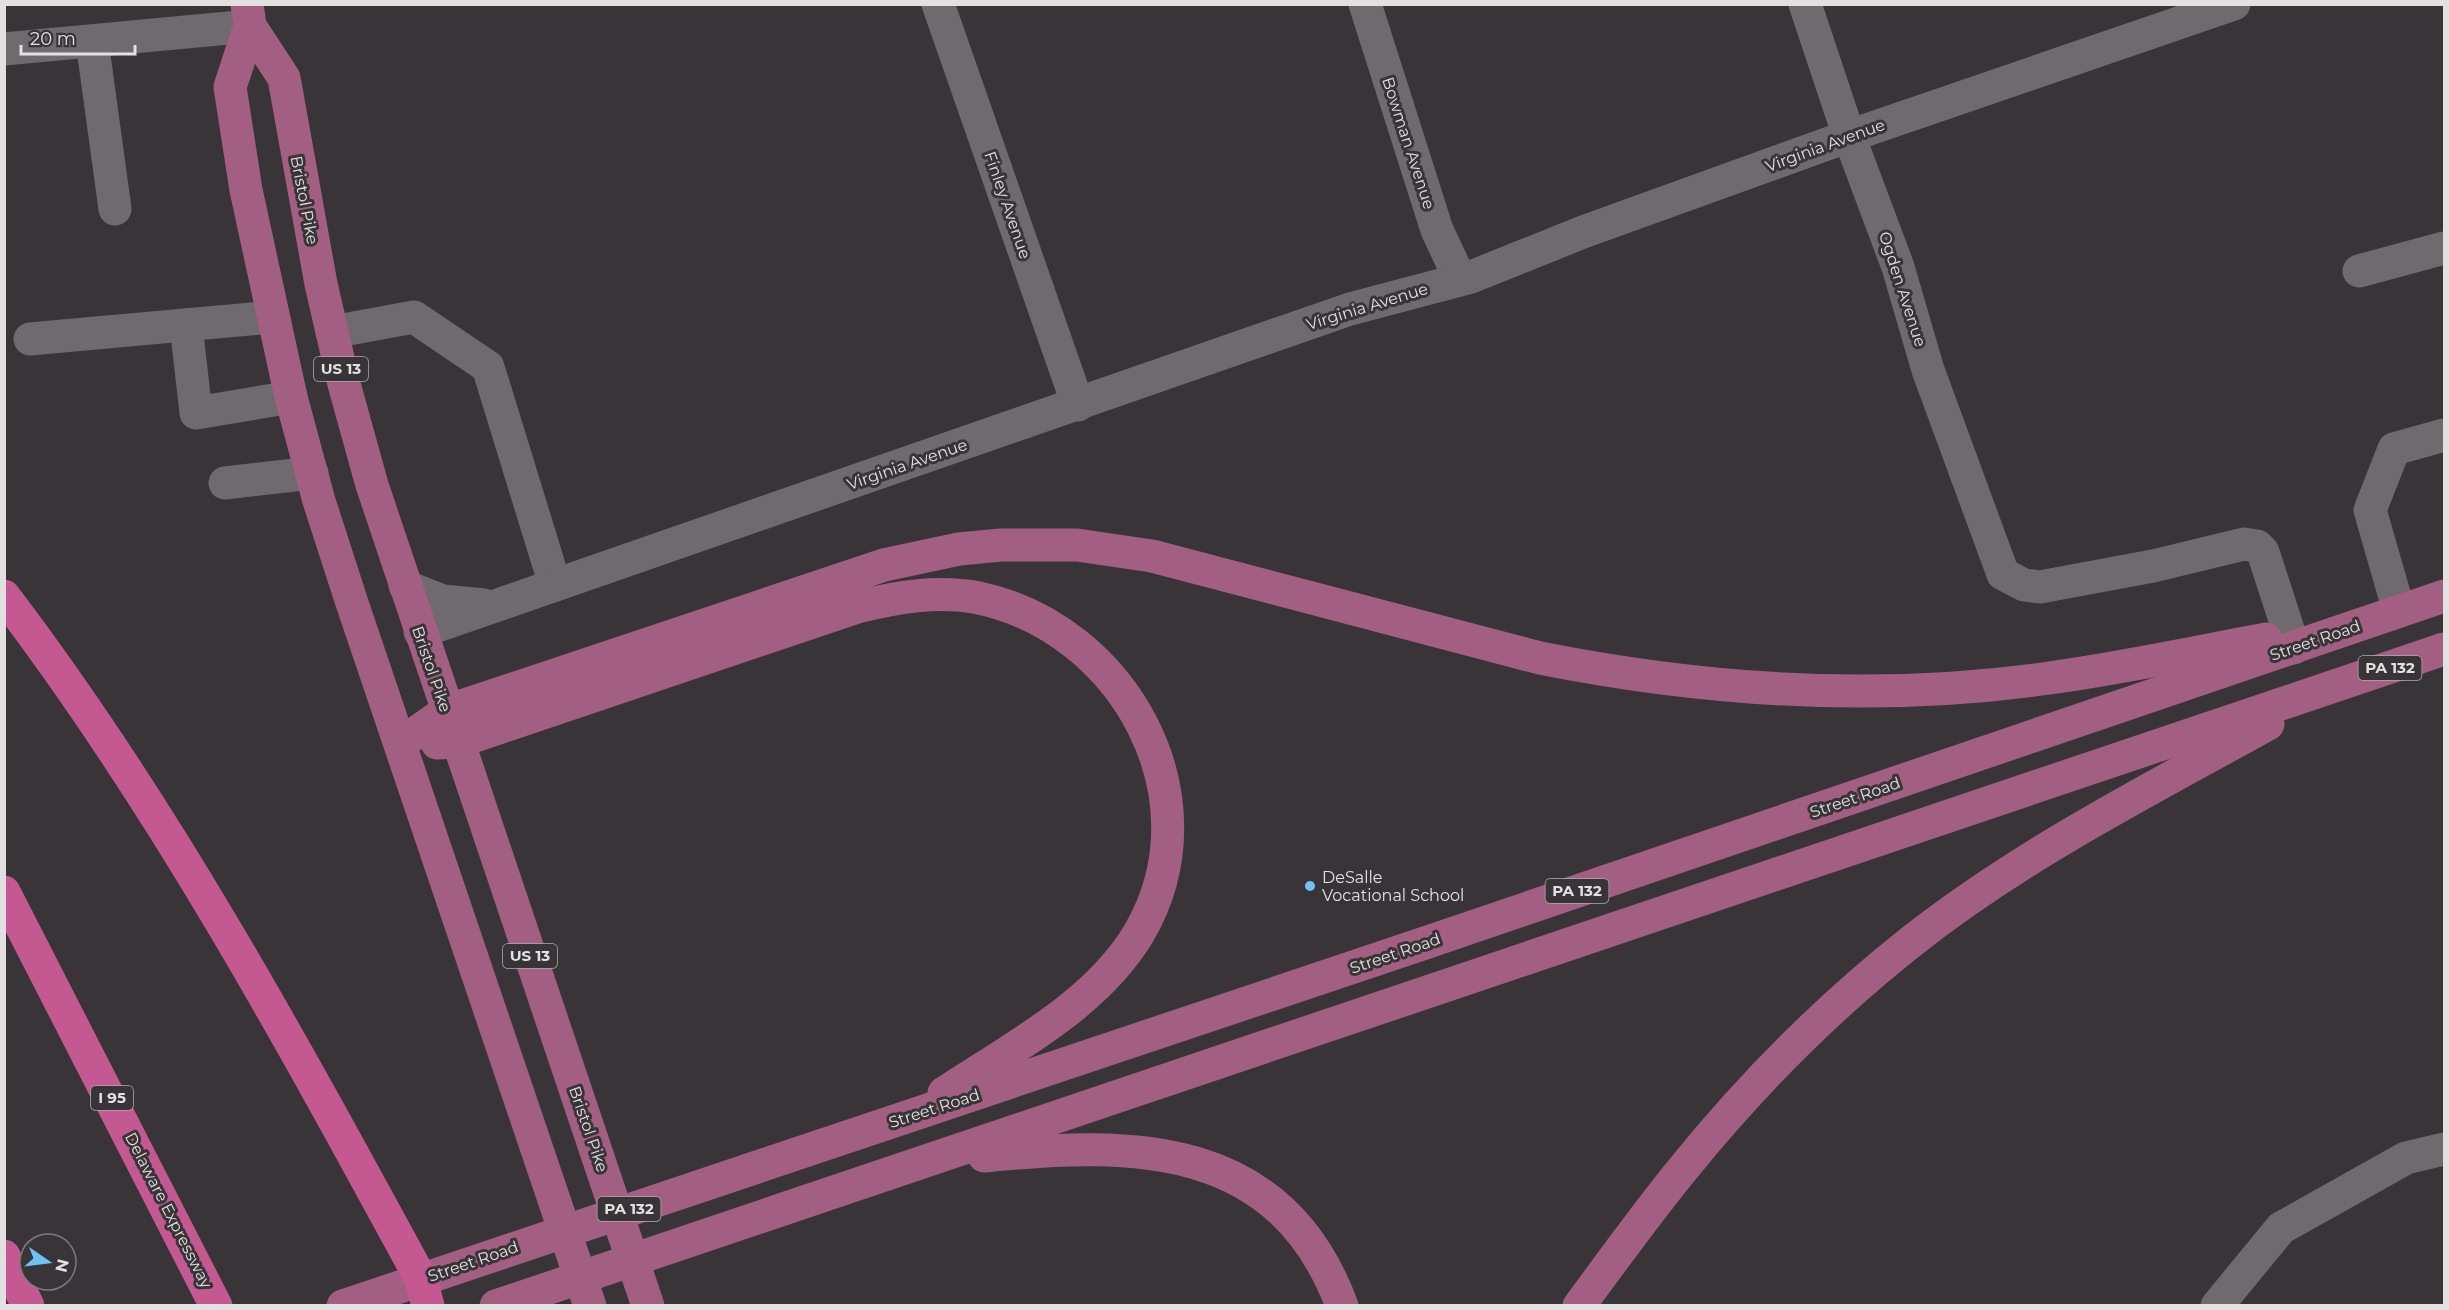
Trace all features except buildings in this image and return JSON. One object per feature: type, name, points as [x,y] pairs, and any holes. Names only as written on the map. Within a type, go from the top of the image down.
[{"type":"highway","points":[[4,596],[58,666],[164,825],[284,1026],[424,1292]]},
{"type":"highway","name":"Delaware Expressway","points":[[4,892],[216,1305]]},
{"type":"highway","points":[[4,1256],[28,1305]]},
{"type":"main road","points":[[248,15],[230,87],[246,190],[291,397],[312,473],[400,744],[590,1305]]},
{"type":"main road","name":"Bristol Pike","points":[[248,15],[284,78],[301,181],[332,332],[372,485],[648,1305]]},
{"type":"main road","points":[[400,744],[447,711],[884,565],[959,549],[1011,544],[1077,545],[1152,556],[1230,574],[1416,627],[1529,655],[1669,681],[1743,688],[1856,692],[1997,684],[2291,641],[2391,614],[2445,596]]},
{"type":"main road","points":[[400,744],[457,742],[857,607],[906,597],[957,595],[998,604],[1044,622],[1089,653],[1109,673],[1140,719],[1159,768],[1166,816],[1166,841],[1158,888],[1149,911],[1127,951],[1093,988],[1040,1030],[908,1117]]},
{"type":"main road","name":"Street Road","points":[[344,1305],[382,1292],[424,1292],[489,1255],[908,1117],[2291,641]]},
{"type":"main road","name":"PA 132","points":[[499,1305],[2445,649]]},
{"type":"main road","points":[[1579,1305],[1681,1171],[1768,1072],[1830,1011],[1913,940],[2005,875],[2087,825],[2335,687]]},
{"type":"main road","points":[[926,1162],[1082,1148],[1151,1152],[1214,1168],[1243,1182],[1269,1199],[1290,1220],[1309,1242],[1326,1269],[1342,1305]]},
{"type":"street","name":"Finley Avenue","points":[[938,4],[1078,405]]},
{"type":"street","name":"Bowman Avenue","points":[[1365,4],[1437,230],[1460,279]]},
{"type":"street","name":"Ogden Avenue","points":[[1805,4],[1849,136],[1898,267],[1928,370],[2003,574],[2024,585],[2040,587],[2153,566],[2244,544],[2257,546],[2262,552],[2291,641]]},
{"type":"street","name":"Virginia Avenue","points":[[420,632],[1350,309],[1460,279],[1849,136],[2234,4]]},
{"type":"street","points":[[4,49],[92,41],[248,15]]},
{"type":"street","points":[[92,41],[116,209]]},
{"type":"street","points":[[2359,271],[2445,248]]},
{"type":"street","points":[[30,339],[272,317]]},
{"type":"street","points":[[332,332],[414,317],[488,367],[555,585]]},
{"type":"street","points":[[186,325],[196,413],[291,397]]},
{"type":"street","points":[[2391,614],[2370,510],[2394,449],[2445,435]]},
{"type":"street","points":[[225,483],[312,473]]},
{"type":"street","name":"Virginia Avenue","points":[[405,586],[443,601],[498,605]]},
{"type":"street","points":[[2217,1305],[2281,1228],[2406,1158],[2445,1149]]},
{"type":"place","name":"DeSalle Vocational School","points":[[1310,886]]}]
